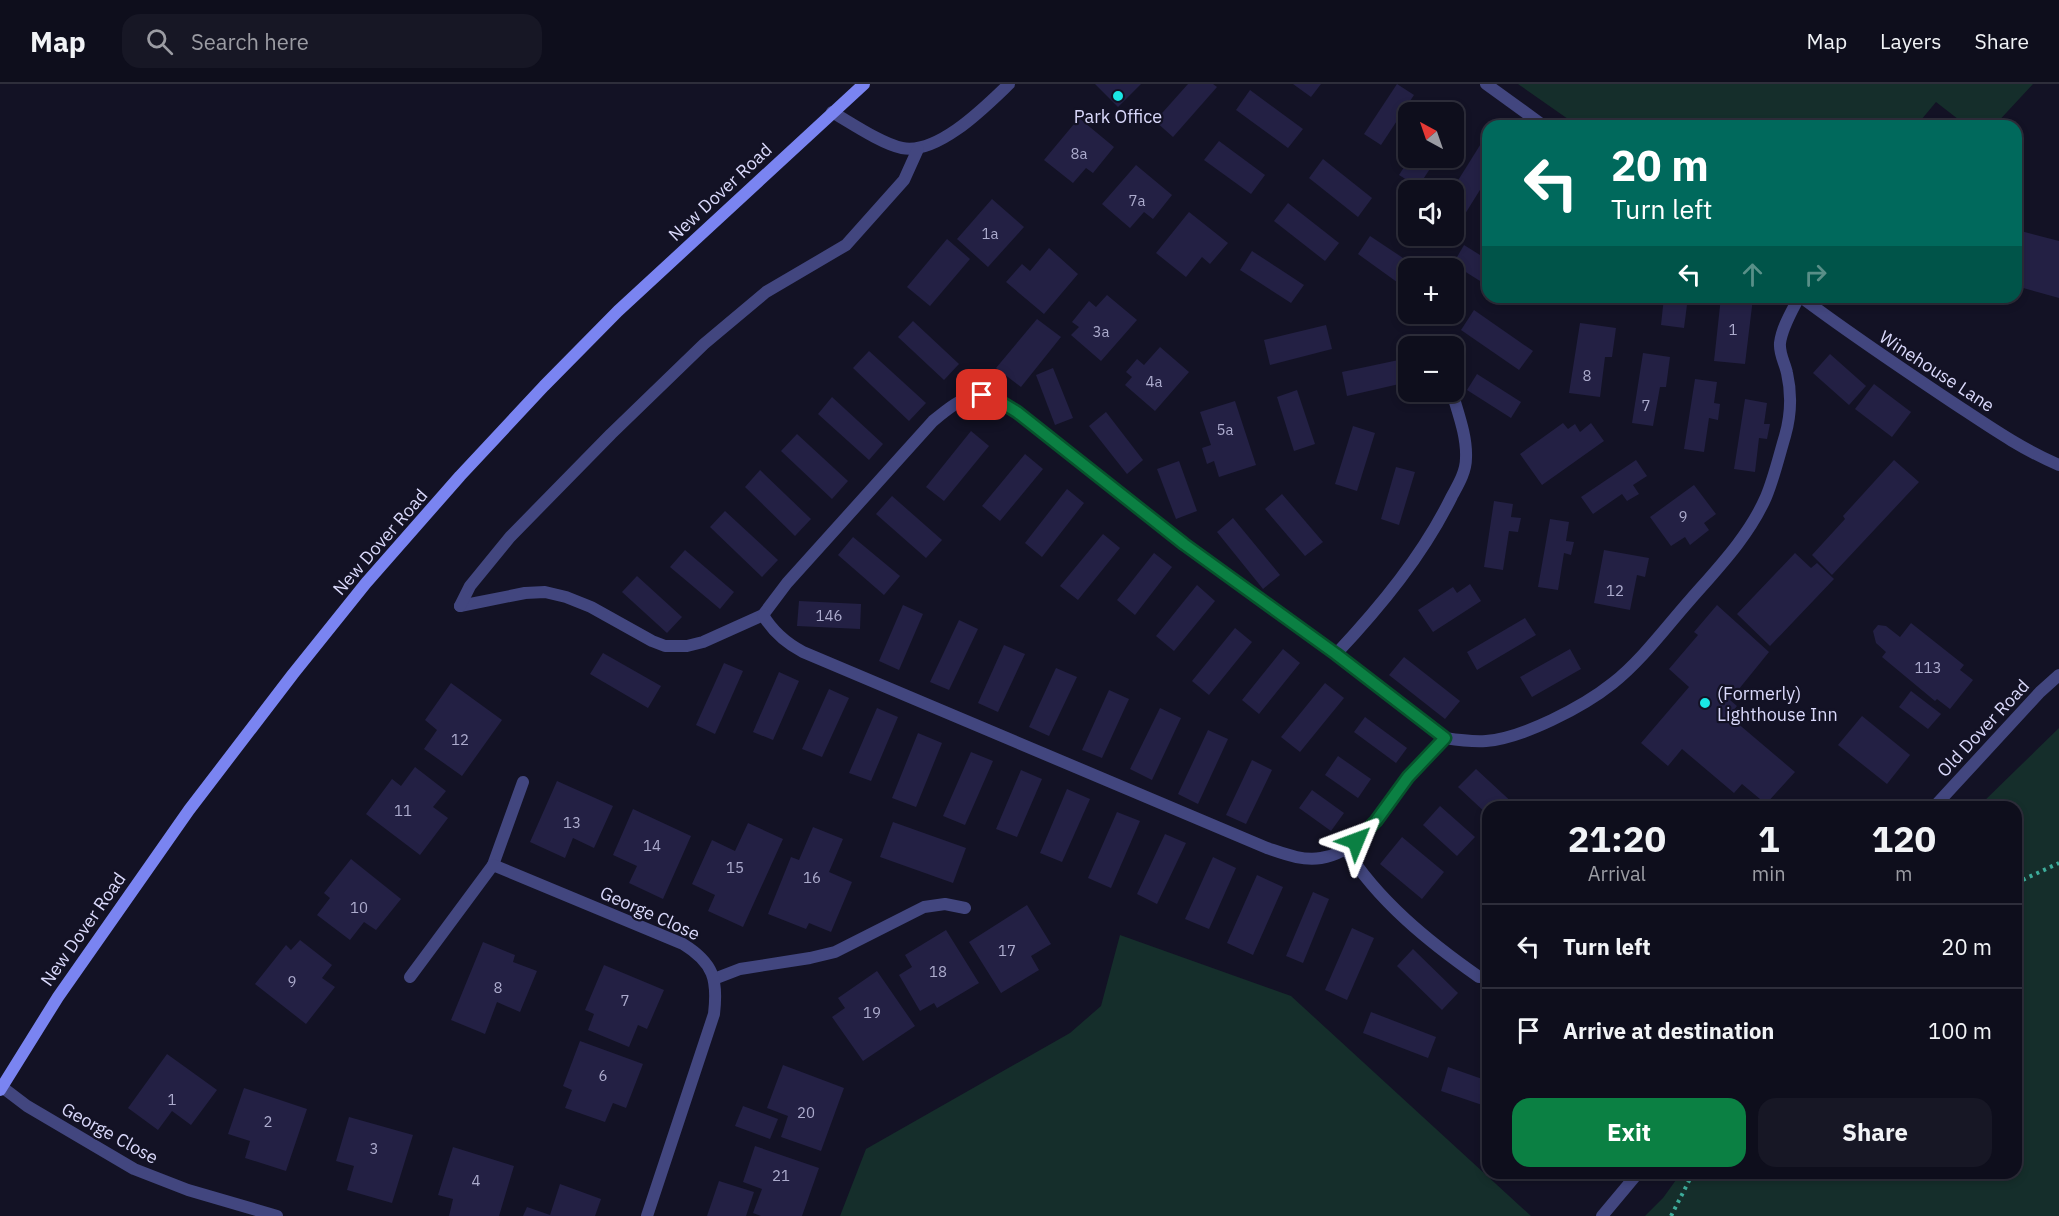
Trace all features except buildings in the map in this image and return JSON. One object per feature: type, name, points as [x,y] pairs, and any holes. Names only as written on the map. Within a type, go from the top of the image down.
[{"type":"main road","name":"New Dover Road","points":[[1,1089],[58,997],[189,810],[292,674],[366,583],[460,476],[618,311],[864,84]]},
{"type":"street","points":[[832,112],[900,148],[918,150],[944,139],[1010,84]]},
{"type":"street","points":[[1486,84],[1536,120]]},
{"type":"street","points":[[918,150],[904,180],[846,245],[766,292],[704,344],[510,537],[470,586],[460,606],[525,593],[545,592],[591,607],[665,646],[703,642],[763,615],[787,583],[933,421],[951,406],[968,398],[982,395],[999,401],[1017,412],[1184,544],[1336,654],[1445,738],[1464,741],[1503,738],[1545,723],[1613,683],[1632,665],[1730,554],[1750,526],[1766,497],[1786,434],[1792,403],[1780,345],[1782,332],[1797,303]]},
{"type":"street","name":"Winehouse Lane","points":[[1808,303],[1857,339],[2027,451],[2059,465]]},
{"type":"street","points":[[1336,654],[1361,627],[1426,544],[1462,477],[1466,461],[1465,444],[1454,402]]},
{"type":"street","points":[[763,615],[777,634],[803,652],[1267,848],[1303,859],[1335,854],[1356,841],[1376,821],[1408,777],[1445,738]]},
{"type":"street","name":"Old Dover Road","points":[[1940,801],[2040,692],[2059,675]]},
{"type":"street","points":[[410,977],[493,865],[523,782]]},
{"type":"street","points":[[1345,848],[1359,872],[1392,905],[1449,956],[1479,977]]},
{"type":"street","name":"George Close","points":[[493,865],[684,944],[699,954],[709,966],[714,979]]},
{"type":"street","points":[[647,1216],[714,1014],[716,999],[714,979],[740,969],[835,952],[924,907],[945,904],[965,909]]},
{"type":"street","name":"George Close","points":[[1,1089],[134,1169],[188,1190],[277,1216]]},
{"type":"street","points":[[1602,1216],[1633,1179]]},
{"type":"path","points":[[2022,880],[2059,863]]},
{"type":"path","points":[[1671,1216],[1690,1179]]},
{"type":"green space","points":[[1518,84],[2033,84],[2000,120],[1959,120],[1936,102],[1921,120],[1569,120]]},
{"type":"green space","points":[[2059,728],[2059,1216],[1645,1216],[1663,1198],[1677,1179],[2022,1179],[2022,801],[1984,801]]},
{"type":"green space","points":[[1120,935],[1291,996],[1482,1171],[1482,1179],[1491,1179],[1531,1216],[840,1216],[866,1149],[1070,1033],[1101,1006]]},
{"type":"place","name":"Park Office","points":[[1118,96]]},
{"type":"place","name":"(Formerly) Lighthouse Inn","points":[[1705,703]]},
{"type":"route","points":[[982,395],[999,401],[1017,412],[1184,544],[1336,654],[1425,725],[1445,738],[1408,777],[1376,821],[1356,841]]}]
